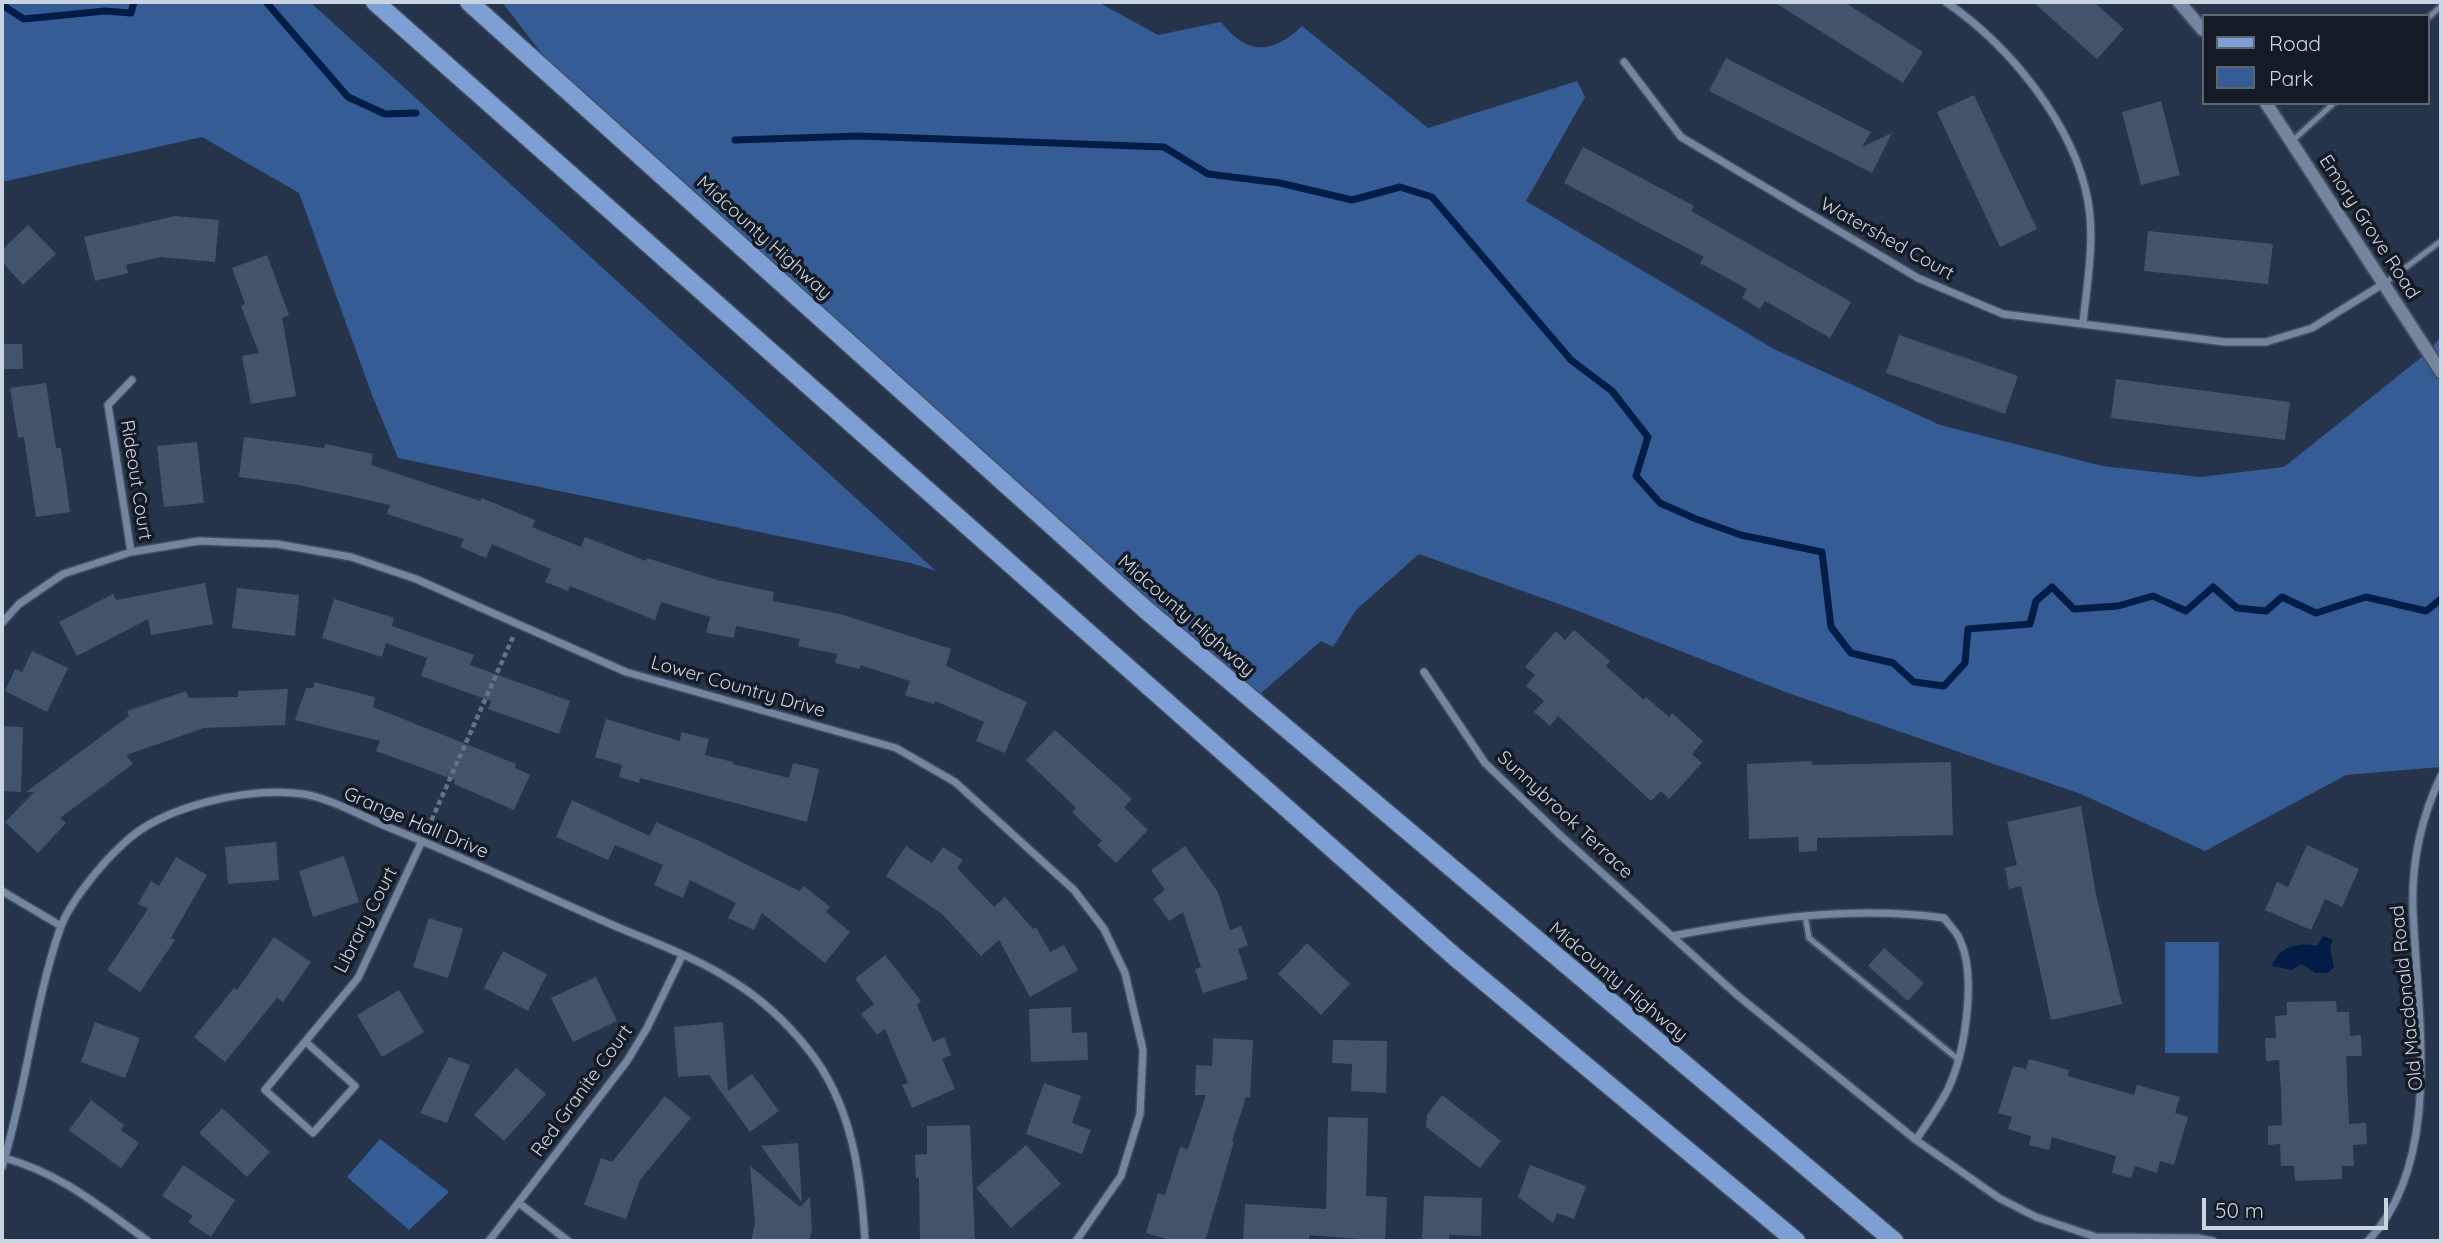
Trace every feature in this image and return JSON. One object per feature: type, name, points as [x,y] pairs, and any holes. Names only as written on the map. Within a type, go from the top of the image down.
[{"type":"main road","points":[[375,2],[1454,957],[1796,1241]]},
{"type":"main road","name":"Midcounty Highway","points":[[469,2],[1146,610],[1894,1241]]},
{"type":"street","points":[[1946,2],[1998,44],[2035,87],[2076,158],[2088,201],[2091,240],[2084,323]]},
{"type":"street","points":[[2179,2],[2202,29]]},
{"type":"street","name":"Watershed Court","points":[[1624,62],[1681,138],[1918,278],[2003,314],[2225,342],[2266,342],[2312,328],[2383,284]]},
{"type":"street","name":"Emory Grove Road","points":[[2267,105],[2441,372]]},
{"type":"street","name":"Rideout Court","points":[[131,552],[108,405],[132,380]]},
{"type":"street","name":"Lower Country Drive","points":[[2,623],[19,604],[63,574],[131,552],[200,541],[277,544],[338,555],[416,579],[626,673],[897,748],[955,782],[1074,890],[1104,929],[1125,973],[1143,1049],[1140,1114],[1121,1176],[1077,1241]]},
{"type":"street","name":"Sunnybrook Terrace","points":[[1424,673],[1486,763],[1737,995],[1916,1140],[1999,1198],[2036,1217],[2073,1230],[2096,1237],[2198,1238],[2213,1241]]},
{"type":"street","name":"Old Macdonald Road","points":[[2431,1045],[2417,954],[2413,881],[2418,837],[2441,776]]},
{"type":"street","name":"Grange Hall Drive","points":[[2,1167],[61,926],[87,885],[124,842],[168,817],[214,799],[258,792],[307,795],[422,841],[682,956],[733,981],[772,1010],[809,1049],[836,1095],[853,1139],[862,1195],[865,1241]]},
{"type":"street","name":"Library Court","points":[[307,1043],[355,1086],[313,1133],[265,1090],[307,1043],[358,978],[422,841]]},
{"type":"street","points":[[2,891],[61,926]]},
{"type":"street","points":[[1672,936],[1805,915],[1905,912],[1944,918],[1961,940],[1968,979],[1959,1060],[1948,1088],[1916,1140]]},
{"type":"street","name":"Red Granite Court","points":[[489,1241],[626,1061],[647,1028],[682,956]]},
{"type":"street","points":[[5,1158],[35,1166],[63,1180],[148,1241]]},
{"type":"street","points":[[519,1203],[568,1241]]},
{"type":"street","points":[[2368,1241],[2393,1222],[2406,1203]]},
{"type":"lane","points":[[2291,142],[2332,105]]},
{"type":"lane","points":[[2383,284],[2441,241]]},
{"type":"lane","points":[[1805,915],[1809,938],[1959,1060]]},
{"type":"path","points":[[422,841],[519,624]]},
{"type":"green space","points":[[2,2],[310,2],[936,571],[911,563],[398,458],[372,395],[299,193],[202,137],[2,182]]},
{"type":"green space","points":[[502,2],[1098,2],[1158,35],[1221,22],[1241,41],[1260,47],[1281,42],[1302,26],[1428,128],[1577,81],[1585,97],[1526,201],[1774,349],[1940,425],[2102,466],[2200,477],[2284,467],[2428,352],[2441,337],[2441,767],[2346,775],[2205,851],[2081,794],[1788,693],[1573,609],[1419,554],[1356,610],[1333,647],[1321,641],[1252,701],[572,93]]},
{"type":"green space","points":[[2165,942],[2219,942],[2218,1053],[2165,1053]]},
{"type":"green space","points":[[380,1139],[449,1192],[409,1230],[347,1177]]},
{"type":"shaded area","points":[[2323,936],[2333,940],[2330,947],[2334,967],[2328,973],[2315,973],[2301,964],[2292,970],[2272,966],[2279,954],[2290,947],[2317,946]]},
{"type":"building","points":[[1774,2],[1844,2],[1923,52],[1903,83]]},
{"type":"building","points":[[2033,2],[2094,2],[2124,29],[2097,59]]},
{"type":"building","points":[[1726,58],[1871,132],[1862,147],[1892,133],[1872,173],[1709,91]]},
{"type":"building","points":[[1974,95],[2037,229],[2000,247],[1937,112]]},
{"type":"building","points":[[2161,101],[2180,175],[2141,185],[2122,112]]},
{"type":"building","points":[[1583,147],[1694,206],[1691,211],[1851,302],[1830,338],[1765,301],[1760,309],[1742,298],[1747,289],[1700,263],[1704,257],[1564,183]]},
{"type":"building","points":[[175,216],[219,220],[215,262],[160,257],[126,265],[128,273],[95,281],[84,237]]},
{"type":"building","points":[[28,225],[56,254],[23,285],[2,262],[2,250]]},
{"type":"building","points":[[2148,231],[2273,244],[2268,284],[2144,271]]},
{"type":"building","points":[[267,255],[289,315],[282,318],[296,396],[251,404],[242,356],[259,353],[241,306],[245,304],[232,268]]},
{"type":"building","points":[[1899,335],[2018,376],[2005,414],[1886,373]]},
{"type":"building","points":[[2,344],[22,344],[23,369],[2,369]]},
{"type":"building","points":[[2116,379],[2290,402],[2285,440],[2111,418]]},
{"type":"building","points":[[46,383],[56,448],[61,448],[70,512],[36,517],[24,437],[18,438],[10,388]]},
{"type":"building","points":[[244,437],[324,448],[325,444],[373,454],[371,465],[480,501],[482,498],[535,520],[532,527],[581,547],[585,537],[646,561],[647,558],[717,580],[774,592],[773,601],[840,614],[951,649],[946,666],[1027,702],[1005,753],[976,741],[984,722],[935,701],[934,704],[905,695],[910,681],[860,665],[860,669],[835,663],[837,654],[798,646],[800,639],[736,626],[734,638],[706,633],[710,617],[661,602],[655,620],[570,586],[568,591],[545,582],[551,569],[492,544],[486,558],[460,547],[464,539],[387,514],[390,505],[299,485],[239,477]]},
{"type":"building","points":[[197,442],[204,503],[164,507],[157,446]]},
{"type":"building","points":[[205,583],[213,624],[151,635],[148,619],[77,656],[59,622],[113,594],[116,600]]},
{"type":"building","points":[[237,588],[299,595],[295,636],[232,628]]},
{"type":"building","points":[[334,599],[394,618],[392,626],[474,655],[470,665],[570,701],[559,734],[488,709],[491,701],[421,676],[427,658],[386,643],[382,657],[322,638]]},
{"type":"building","points":[[1574,630],[1610,661],[1606,666],[1644,700],[1646,697],[1669,717],[1672,713],[1703,741],[1692,754],[1702,763],[1669,799],[1661,791],[1651,801],[1558,716],[1550,726],[1534,712],[1544,701],[1526,686],[1535,675],[1525,667],[1556,631],[1565,640]]},
{"type":"building","points":[[32,651],[68,668],[47,712],[5,691],[15,669],[22,672]]},
{"type":"building","points":[[314,682],[375,697],[373,707],[516,764],[515,768],[530,775],[514,810],[454,784],[455,780],[376,751],[380,741],[295,720],[306,688],[313,688]]},
{"type":"building","points":[[288,689],[285,725],[204,728],[126,755],[133,764],[60,818],[66,823],[38,853],[5,822],[34,792],[26,792],[129,716],[127,711],[186,691],[189,698],[238,697],[238,691]]},
{"type":"building","points":[[606,719],[680,741],[681,732],[709,739],[705,755],[789,778],[793,763],[819,769],[807,822],[640,778],[639,783],[619,777],[622,765],[595,757]]},
{"type":"building","points":[[2,726],[23,727],[21,792],[2,791]]},
{"type":"building","points":[[1055,730],[1132,799],[1124,807],[1148,830],[1116,863],[1097,845],[1102,841],[1072,812],[1076,808],[1026,760]]},
{"type":"building","points":[[1812,761],[1812,765],[1951,762],[1953,835],[1817,838],[1817,851],[1799,852],[1798,837],[1749,839],[1747,764]]},
{"type":"building","points":[[572,800],[650,836],[656,822],[799,891],[804,886],[830,907],[826,912],[850,932],[825,963],[762,913],[754,930],[728,918],[736,903],[690,880],[683,898],[654,885],[663,865],[615,845],[608,860],[556,837]]},
{"type":"building","points":[[2081,806],[2096,894],[2122,1004],[2051,1020],[2021,886],[2009,889],[2005,868],[2017,865],[2007,822]]},
{"type":"building","points":[[276,842],[279,880],[228,884],[225,847]]},
{"type":"building","points":[[2307,845],[2359,869],[2342,907],[2325,899],[2311,930],[2265,910],[2277,882],[2288,887]]},
{"type":"building","points":[[906,846],[932,863],[943,847],[963,860],[957,868],[994,907],[1005,897],[1033,929],[1036,927],[1050,952],[1064,945],[1078,970],[1030,997],[999,940],[981,956],[942,914],[886,876]]},
{"type":"building","points":[[1185,846],[1218,892],[1230,930],[1241,926],[1248,945],[1238,949],[1248,979],[1203,993],[1195,969],[1201,967],[1183,912],[1169,921],[1153,899],[1165,890],[1151,870]]},
{"type":"building","points":[[344,856],[359,902],[313,917],[299,871]]},
{"type":"building","points":[[176,857],[207,875],[171,938],[175,940],[140,992],[107,970],[148,909],[138,904],[151,881],[159,886]]},
{"type":"building","points":[[429,918],[463,929],[448,978],[413,967]]},
{"type":"building","points":[[274,937],[311,962],[283,1002],[277,998],[225,1062],[194,1037],[234,988],[237,990]]},
{"type":"building","points":[[1307,943],[1350,984],[1321,1015],[1278,974]]},
{"type":"building","points":[[1884,948],[1924,983],[1908,1001],[1868,966]]},
{"type":"building","points":[[503,951],[547,974],[528,1011],[484,988]]},
{"type":"building","points":[[885,955],[921,1001],[917,1005],[933,1042],[944,1037],[951,1055],[942,1059],[955,1089],[912,1108],[902,1085],[908,1083],[885,1029],[877,1035],[861,1014],[874,1004],[855,979]]},
{"type":"building","points":[[596,977],[617,1021],[573,1042],[551,998]]},
{"type":"building","points":[[399,990],[424,1032],[382,1057],[357,1015]]},
{"type":"building","points":[[2336,1001],[2337,1012],[2349,1012],[2350,1036],[2361,1035],[2362,1056],[2346,1056],[2349,1124],[2366,1123],[2367,1144],[2353,1145],[2354,1166],[2342,1166],[2342,1179],[2295,1181],[2294,1166],[2281,1166],[2280,1144],[2268,1145],[2268,1126],[2282,1125],[2279,1060],[2266,1061],[2265,1038],[2276,1038],[2275,1016],[2287,1015],[2287,1002]]},
{"type":"building","points":[[1071,1007],[1072,1033],[1087,1032],[1088,1060],[1031,1062],[1029,1009]]},
{"type":"building","points":[[95,1022],[140,1038],[125,1078],[81,1062]]},
{"type":"building","points":[[723,1022],[728,1091],[752,1074],[779,1111],[750,1132],[709,1075],[678,1077],[674,1027]]},
{"type":"building","points":[[1213,1038],[1253,1040],[1250,1097],[1246,1097],[1232,1141],[1234,1142],[1205,1241],[1173,1241],[1146,1233],[1158,1193],[1165,1195],[1180,1147],[1188,1149],[1206,1095],[1195,1095],[1196,1065],[1212,1066]]},
{"type":"building","points":[[1333,1040],[1387,1041],[1386,1093],[1351,1091],[1352,1064],[1332,1063]]},
{"type":"building","points":[[449,1057],[470,1065],[447,1123],[420,1113]]},
{"type":"building","points":[[2029,1059],[2069,1070],[2068,1076],[2134,1095],[2137,1085],[2180,1097],[2175,1113],[2188,1117],[2174,1165],[2160,1161],[2157,1173],[2135,1166],[2131,1178],[2112,1173],[2116,1156],[2052,1137],[2049,1150],[2029,1145],[2031,1136],[2008,1129],[2012,1117],[1998,1113],[2013,1066],[2026,1069]]},
{"type":"building","points":[[516,1068],[546,1094],[504,1141],[474,1115]]},
{"type":"building","points":[[1044,1083],[1081,1096],[1072,1123],[1091,1130],[1082,1154],[1026,1134]]},
{"type":"building","points":[[1442,1095],[1501,1141],[1480,1168],[1426,1127],[1427,1115]]},
{"type":"building","points":[[665,1096],[691,1118],[640,1180],[626,1219],[584,1205],[601,1158],[612,1162]]},
{"type":"building","points":[[91,1100],[124,1125],[121,1130],[139,1143],[121,1168],[69,1130]]},
{"type":"building","points":[[222,1108],[270,1152],[247,1177],[199,1133]]},
{"type":"building","points":[[1328,1117],[1368,1118],[1366,1196],[1387,1197],[1385,1241],[1309,1235],[1309,1241],[1243,1241],[1245,1204],[1326,1209]]},
{"type":"building","points":[[970,1125],[975,1241],[920,1241],[919,1178],[916,1178],[915,1155],[927,1154],[927,1126]]},
{"type":"building","points":[[798,1143],[802,1203],[761,1146]]},
{"type":"building","points":[[1026,1145],[1061,1184],[1011,1228],[976,1188]]},
{"type":"building","points":[[183,1165],[235,1200],[211,1237],[188,1222],[193,1216],[162,1196]]},
{"type":"building","points":[[1530,1165],[1586,1186],[1574,1219],[1557,1213],[1553,1223],[1518,1197]]},
{"type":"building","points":[[750,1166],[800,1207],[810,1197],[812,1229],[809,1241],[751,1241],[755,1223]]},
{"type":"building","points":[[1424,1196],[1482,1198],[1481,1236],[1449,1235],[1449,1241],[1422,1241]]},
{"type":"waterway","points":[[2,5],[24,19],[105,11],[131,13],[134,2]]},
{"type":"waterway","points":[[266,2],[348,97],[385,114],[416,113]]},
{"type":"waterway","points":[[735,140],[859,136],[1164,147],[1208,174],[1280,183],[1352,200],[1400,187],[1432,197],[1571,360],[1612,391],[1648,437],[1636,476],[1660,503],[1741,535],[1822,552],[1831,627],[1851,653],[1893,663],[1914,682],[1944,686],[1965,663],[1968,629],[2030,624],[2036,601],[2052,587],[2074,609],[2118,606],[2153,596],[2186,611],[2213,587],[2237,608],[2266,611],[2282,597],[2316,613],[2366,597],[2426,611],[2441,599]]}]
